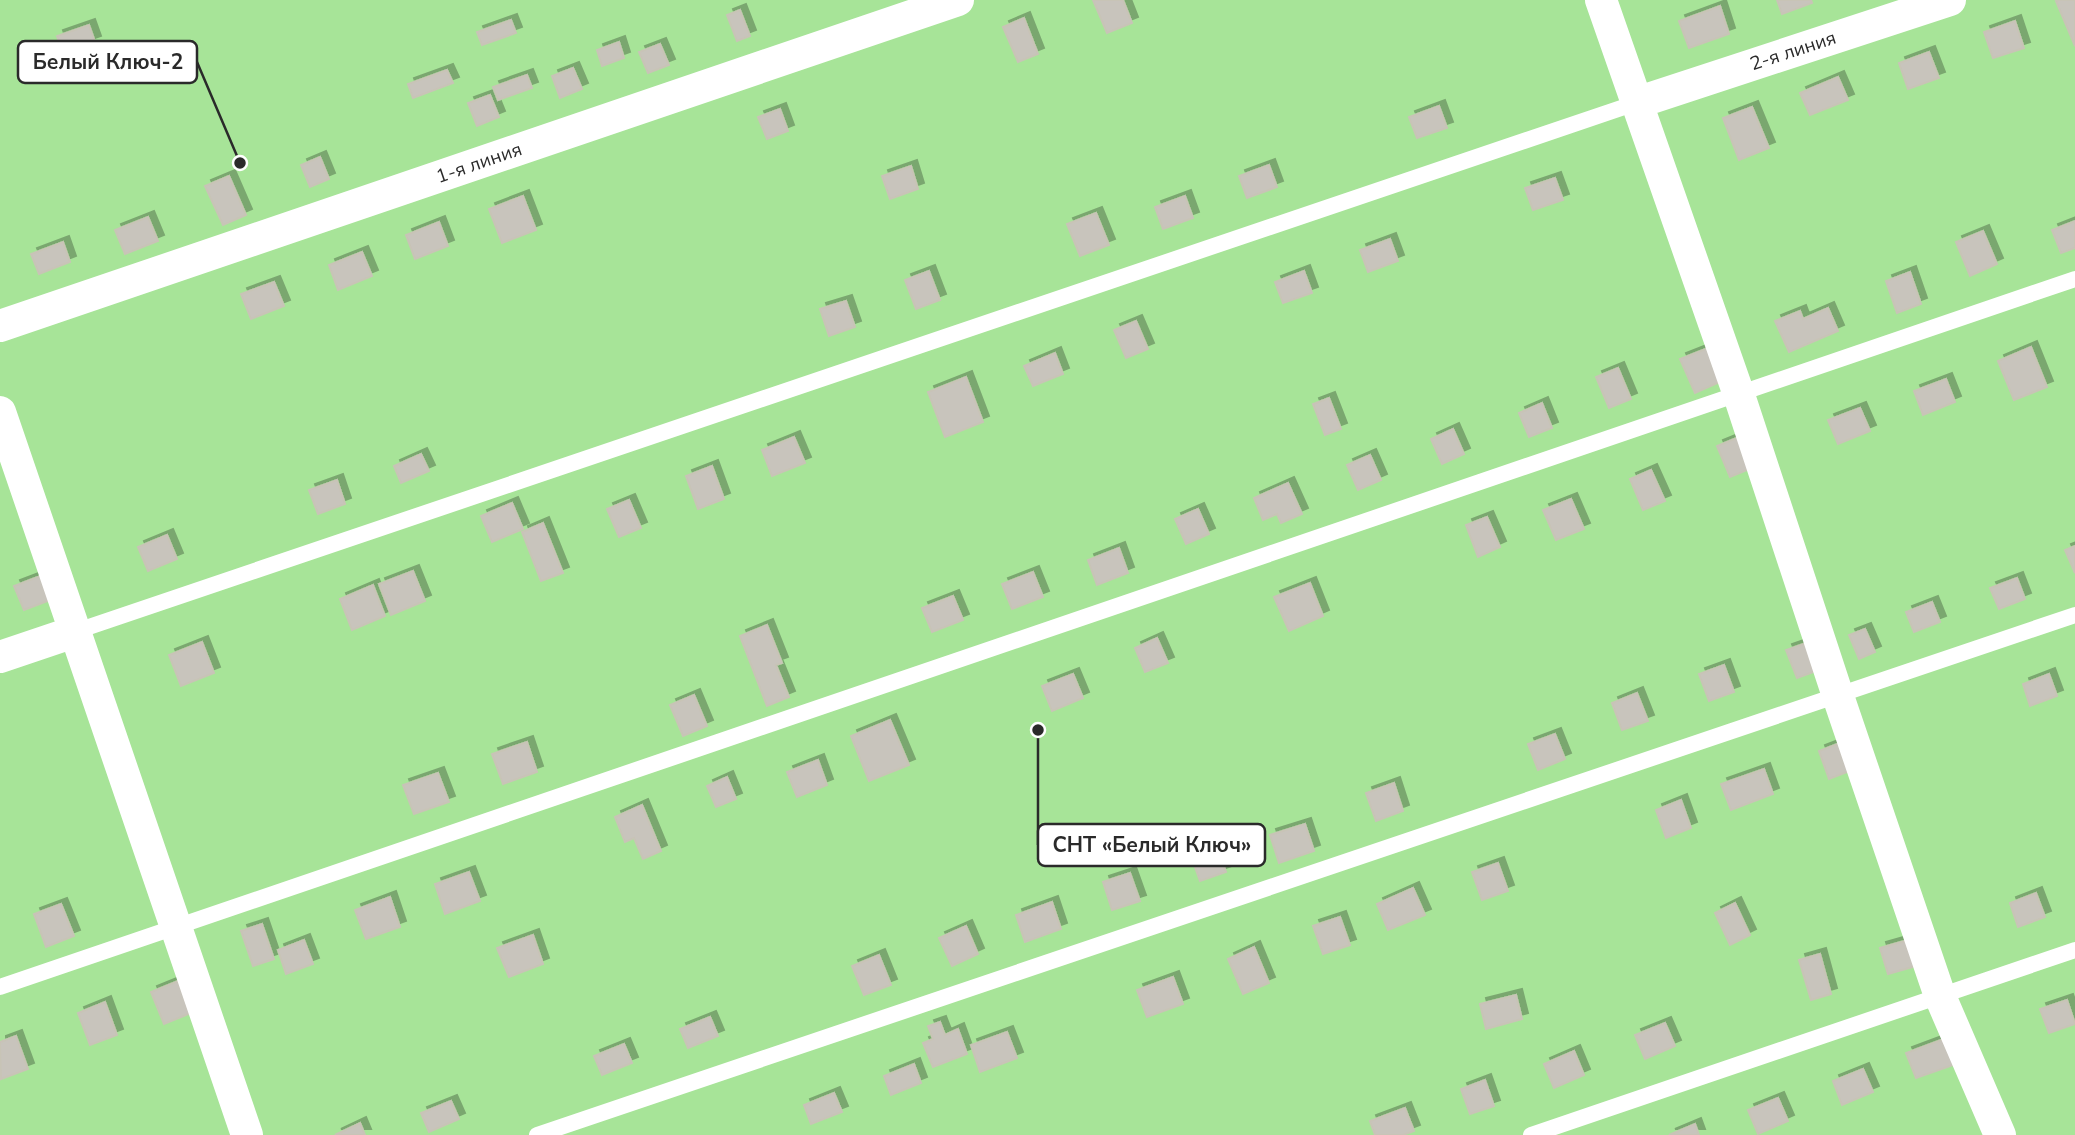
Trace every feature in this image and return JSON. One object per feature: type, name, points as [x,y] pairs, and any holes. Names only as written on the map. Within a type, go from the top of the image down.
[{"type":"street","name":"1-я линия","points":[[0,326],[958,0]]},
{"type":"street","points":[[1601,0],[1738,393],[1940,996],[2000,1135]]},
{"type":"street","name":"2-я линия","points":[[1636,103],[1950,0]]},
{"type":"street","points":[[0,412],[247,1135]]},
{"type":"street","points":[[0,657],[74,632]]},
{"type":"lane","points":[[74,632],[1636,103]]},
{"type":"lane","points":[[0,987],[2075,279]]},
{"type":"lane","points":[[537,1135],[2075,615]]},
{"type":"lane","points":[[1531,1135],[2075,950]]},
{"type":"green space","points":[[0,0],[2075,0],[2075,1135],[0,1135]]},
{"type":"building","points":[[1093,0],[1123,0],[1132,23],[1107,33]]},
{"type":"building","points":[[1777,0],[1811,0],[1812,3],[1782,14]]},
{"type":"building","points":[[2075,0],[2075,46],[2056,1]]},
{"type":"building","points":[[1720,6],[1729,34],[1689,48],[1679,21]]},
{"type":"building","points":[[740,10],[750,36],[737,41],[727,15]]},
{"type":"building","points":[[1024,18],[1038,54],[1018,62],[1003,27]]},
{"type":"building","points":[[511,20],[516,33],[482,45],[477,32]]},
{"type":"building","points":[[2015,21],[2024,48],[1993,58],[1984,32]]},
{"type":"building","points":[[89,25],[95,42],[63,53],[57,36]]},
{"type":"building","points":[[619,42],[624,58],[602,66],[597,50]]},
{"type":"building","points":[[660,44],[669,65],[648,73],[639,52]]},
{"type":"building","points":[[1929,52],[1939,78],[1908,89],[1899,63]]},
{"type":"building","points":[[573,68],[582,89],[560,98],[552,76]]},
{"type":"building","points":[[447,70],[453,83],[413,98],[408,84]]},
{"type":"building","points":[[527,75],[532,88],[498,100],[493,87]]},
{"type":"building","points":[[1838,77],[1848,100],[1810,115],[1800,93]]},
{"type":"building","points":[[490,95],[499,117],[477,126],[468,103]]},
{"type":"building","points":[[1439,106],[1447,128],[1417,138],[1409,117]]},
{"type":"building","points":[[1752,107],[1769,148],[1739,160],[1723,118]]},
{"type":"building","points":[[780,109],[788,131],[767,139],[758,117]]},
{"type":"building","points":[[320,157],[329,179],[310,187],[301,165]]},
{"type":"building","points":[[1269,165],[1277,187],[1247,198],[1239,176]]},
{"type":"building","points":[[911,166],[918,189],[890,199],[882,176]]},
{"type":"building","points":[[229,176],[246,215],[223,225],[205,186]]},
{"type":"building","points":[[1555,178],[1563,200],[1533,210],[1525,188]]},
{"type":"building","points":[[523,196],[536,230],[502,243],[489,209]]},
{"type":"building","points":[[1185,196],[1193,218],[1163,229],[1155,207]]},
{"type":"building","points":[[1096,213],[1109,245],[1080,256],[1067,224]]},
{"type":"building","points":[[148,217],[158,241],[125,254],[115,230]]},
{"type":"building","points":[[2075,221],[2075,248],[2061,253],[2052,230]]},
{"type":"building","points":[[439,222],[448,246],[415,259],[406,235]]},
{"type":"building","points":[[1983,231],[1997,264],[1970,276],[1956,242]]},
{"type":"building","points":[[1390,239],[1398,261],[1368,272],[1360,250]]},
{"type":"building","points":[[63,242],[70,262],[39,274],[31,254]]},
{"type":"building","points":[[362,252],[372,276],[338,290],[329,265]]},
{"type":"building","points":[[929,271],[940,300],[916,309],[905,280]]},
{"type":"building","points":[[1304,271],[1312,293],[1283,303],[1275,282]]},
{"type":"building","points":[[1910,272],[1921,304],[1897,313],[1886,281]]},
{"type":"building","points":[[274,282],[284,306],[251,319],[241,294]]},
{"type":"building","points":[[846,301],[855,327],[829,336],[820,309]]},
{"type":"building","points":[[1828,308],[1838,331],[1789,352],[1775,321],[1800,311],[1803,319]]},
{"type":"building","points":[[1136,321],[1148,349],[1126,358],[1114,330]]},
{"type":"building","points":[[2031,347],[2047,387],[2014,400],[1998,361]]},
{"type":"building","points":[[1708,348],[1722,381],[1695,393],[1680,359]]},
{"type":"building","points":[[1055,353],[1063,374],[1033,386],[1024,366]]},
{"type":"building","points":[[1618,368],[1631,399],[1609,408],[1596,377]]},
{"type":"building","points":[[966,377],[983,422],[945,437],[928,392]]},
{"type":"building","points":[[1946,379],[1955,402],[1923,415],[1914,391]]},
{"type":"building","points":[[1329,398],[1341,429],[1325,435],[1313,404]]},
{"type":"building","points":[[1542,403],[1552,428],[1529,437],[1519,413]]},
{"type":"building","points":[[1860,408],[1870,431],[1838,444],[1828,420]]},
{"type":"building","points":[[1453,429],[1464,454],[1442,464],[1431,439]]},
{"type":"building","points":[[794,437],[805,463],[772,476],[762,450]]},
{"type":"building","points":[[1739,437],[1752,468],[1730,477],[1717,446]]},
{"type":"building","points":[[421,454],[429,471],[401,483],[394,466]]},
{"type":"building","points":[[1370,455],[1381,480],[1358,490],[1347,465]]},
{"type":"building","points":[[712,466],[724,499],[698,509],[686,476]]},
{"type":"building","points":[[1651,470],[1665,501],[1643,510],[1630,479]]},
{"type":"building","points":[[337,480],[345,504],[318,514],[309,490]]},
{"type":"building","points":[[1288,483],[1302,514],[1281,523],[1277,514],[1263,520],[1254,498]]},
{"type":"building","points":[[1571,499],[1584,529],[1556,540],[1543,510]]},
{"type":"building","points":[[629,500],[641,528],[619,537],[607,509]]},
{"type":"building","points":[[512,503],[523,529],[492,542],[481,516]]},
{"type":"building","points":[[1198,509],[1209,534],[1186,544],[1175,519]]},
{"type":"building","points":[[1487,517],[1500,547],[1478,557],[1466,525]]},
{"type":"building","points":[[543,523],[563,573],[541,581],[522,532]]},
{"type":"building","points":[[167,535],[177,559],[148,571],[138,547]]},
{"type":"building","points":[[2075,546],[2075,573],[2065,550]]},
{"type":"building","points":[[1119,548],[1128,573],[1097,585],[1088,560]]},
{"type":"building","points":[[413,571],[425,601],[391,615],[379,584]]},
{"type":"building","points":[[1033,572],[1043,597],[1012,609],[1002,584]]},
{"type":"building","points":[[43,575],[53,599],[24,610],[14,586]]},
{"type":"building","points":[[2017,578],[2025,599],[1999,609],[1990,588]]},
{"type":"building","points":[[1310,583],[1323,616],[1289,631],[1274,597]]},
{"type":"building","points":[[373,585],[385,616],[352,630],[340,599]]},
{"type":"building","points":[[953,596],[963,620],[932,632],[922,608]]},
{"type":"building","points":[[1932,602],[1940,622],[1914,632],[1906,612]]},
{"type":"building","points":[[767,625],[782,663],[776,665],[789,697],[767,706],[740,636]]},
{"type":"building","points":[[1865,629],[1875,652],[1859,659],[1849,635]]},
{"type":"building","points":[[1157,638],[1168,663],[1145,672],[1135,648]]},
{"type":"building","points":[[1812,641],[1822,669],[1797,678],[1786,650]]},
{"type":"building","points":[[202,642],[214,673],[181,686],[169,655]]},
{"type":"building","points":[[1724,665],[1734,692],[1709,701],[1699,674]]},
{"type":"building","points":[[1073,674],[1083,698],[1052,711],[1042,686]]},
{"type":"building","points":[[2049,674],[2057,696],[2030,706],[2023,684]]},
{"type":"building","points":[[1637,693],[1648,721],[1622,730],[1612,703]]},
{"type":"building","points":[[694,695],[707,726],[683,736],[670,705]]},
{"type":"building","points":[[890,720],[909,765],[869,781],[851,736]]},
{"type":"building","points":[[1555,734],[1565,759],[1538,770],[1528,744]]},
{"type":"building","points":[[1845,741],[1855,769],[1829,779],[1819,751]]},
{"type":"building","points":[[527,742],[537,772],[503,784],[492,754]]},
{"type":"building","points":[[818,760],[827,785],[797,797],[787,772]]},
{"type":"building","points":[[1764,769],[1773,794],[1731,810],[1721,784]]},
{"type":"building","points":[[438,773],[449,802],[414,814],[403,785]]},
{"type":"building","points":[[727,777],[736,799],[716,807],[707,786]]},
{"type":"building","points":[[1394,783],[1403,811],[1376,821],[1366,793]]},
{"type":"building","points":[[1681,800],[1691,828],[1666,838],[1656,810]]},
{"type":"building","points":[[642,805],[661,851],[643,859],[634,838],[625,842],[615,817]]},
{"type":"building","points":[[1305,824],[1314,851],[1279,863],[1270,835]]},
{"type":"building","points":[[1216,844],[1226,872],[1200,881],[1190,853]]},
{"type":"building","points":[[1498,863],[1508,891],[1482,900],[1472,872]]},
{"type":"building","points":[[469,872],[480,901],[445,914],[435,884]]},
{"type":"building","points":[[1130,873],[1140,901],[1112,910],[1103,882]]},
{"type":"building","points":[[1413,888],[1425,915],[1388,930],[1377,904]]},
{"type":"building","points":[[2036,893],[2045,917],[2018,927],[2010,903]]},
{"type":"building","points":[[390,897],[400,927],[366,939],[355,910]]},
{"type":"building","points":[[1052,902],[1061,929],[1025,942],[1016,915]]},
{"type":"building","points":[[1735,903],[1750,935],[1730,945],[1715,913]]},
{"type":"building","points":[[61,904],[74,936],[46,947],[34,914]]},
{"type":"building","points":[[1340,917],[1350,945],[1323,954],[1313,926]]},
{"type":"building","points":[[262,924],[274,959],[253,966],[241,931]]},
{"type":"building","points":[[966,926],[978,954],[952,966],[939,938]]},
{"type":"building","points":[[533,935],[543,964],[509,977],[497,948]]},
{"type":"building","points":[[1915,938],[1923,964],[1888,974],[1880,948]]},
{"type":"building","points":[[304,940],[313,964],[286,974],[278,950]]},
{"type":"building","points":[[1254,947],[1269,983],[1243,994],[1228,959]]},
{"type":"building","points":[[1820,954],[1831,994],[1811,1000],[1799,960]]},
{"type":"building","points":[[879,955],[891,985],[864,995],[852,966]]},
{"type":"building","points":[[1173,977],[1183,1004],[1147,1017],[1137,990]]},
{"type":"building","points":[[178,981],[191,1013],[164,1024],[151,992]]},
{"type":"building","points":[[1516,995],[1522,1019],[1486,1029],[1480,1004]]},
{"type":"building","points":[[2067,1000],[2075,1024],[2049,1033],[2040,1009]]},
{"type":"building","points":[[105,1002],[117,1035],[90,1045],[78,1013]]},
{"type":"building","points":[[710,1017],[718,1036],[688,1048],[680,1029]]},
{"type":"building","points":[[940,1022],[945,1035],[958,1029],[967,1054],[933,1067],[923,1043],[933,1039],[928,1026]]},
{"type":"building","points":[[1665,1023],[1675,1046],[1645,1059],[1635,1035]]},
{"type":"building","points":[[1007,1032],[1017,1058],[980,1072],[971,1045]]},
{"type":"building","points":[[16,1036],[28,1069],[1,1079],[0,1042]]},
{"type":"building","points":[[1949,1037],[1959,1063],[1916,1078],[1906,1053]]},
{"type":"building","points":[[624,1044],[632,1063],[602,1075],[594,1056]]},
{"type":"building","points":[[1574,1051],[1584,1075],[1554,1088],[1544,1064]]},
{"type":"building","points":[[914,1064],[921,1083],[891,1095],[884,1076]]},
{"type":"building","points":[[1863,1069],[1873,1092],[1842,1105],[1833,1081]]},
{"type":"building","points":[[1485,1080],[1494,1106],[1470,1114],[1461,1089]]},
{"type":"building","points":[[834,1093],[842,1112],[811,1124],[804,1105]]},
{"type":"building","points":[[1778,1098],[1788,1121],[1758,1134],[1748,1110]]},
{"type":"building","points":[[451,1101],[459,1119],[429,1132],[421,1113]]},
{"type":"building","points":[[1405,1108],[1414,1131],[1403,1135],[1375,1135],[1370,1121]]},
{"type":"building","points":[[360,1123],[365,1135],[335,1135]]},
{"type":"building","points":[[1695,1124],[1699,1135],[1669,1135]]},
{"type":"place","name":"Белый Ключ-2","points":[[240,163]]},
{"type":"place","name":"СНТ «Белый Ключ»","points":[[1038,730]]}]
